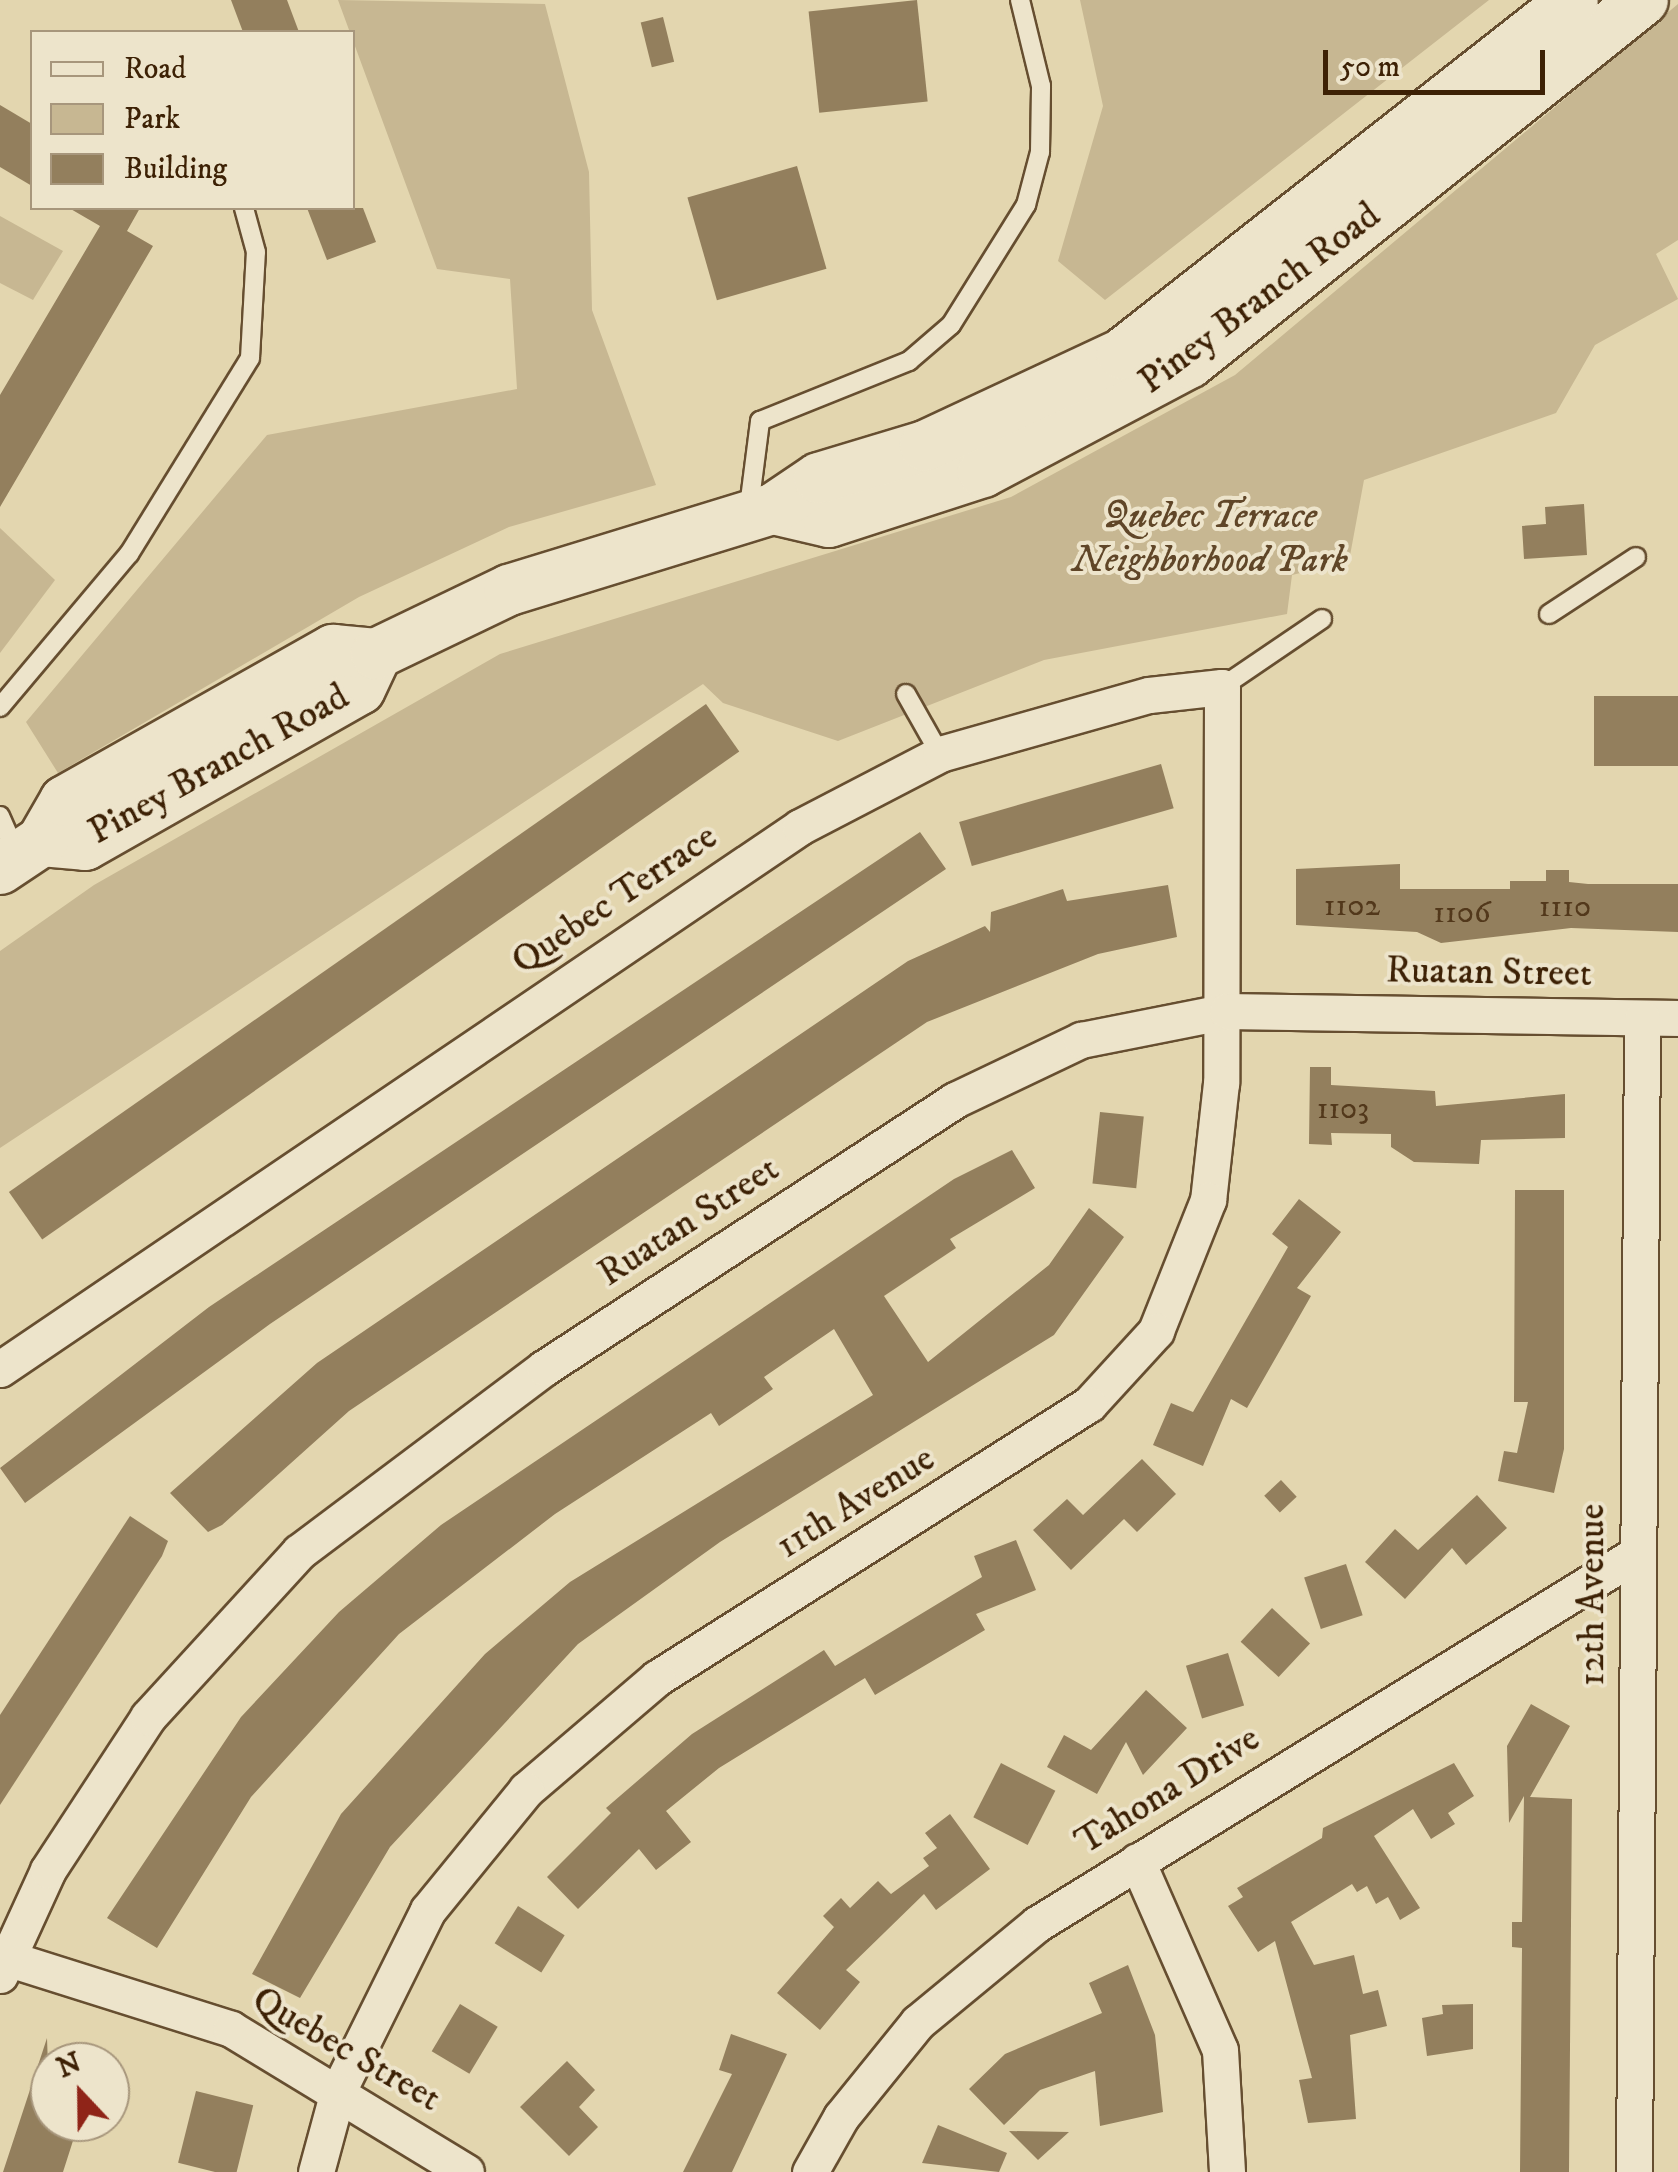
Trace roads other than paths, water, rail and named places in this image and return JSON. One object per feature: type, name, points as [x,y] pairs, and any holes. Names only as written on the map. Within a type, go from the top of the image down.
[{"type":"main road","name":"Piney Branch Road","points":[[15,845],[65,801],[333,650],[376,654],[510,590],[761,512],[819,478],[944,439],[1122,354],[1572,0]]},
{"type":"main road","name":"Piney Branch Road","points":[[761,512],[829,522],[983,472],[1175,371],[1643,0]]},
{"type":"street","name":"Quebec Terrace","points":[[0,1369],[800,827],[940,754],[1149,694],[1222,687]]},
{"type":"street","name":"11th Avenue","points":[[316,2172],[338,2091],[428,1910],[526,1790],[657,1678],[1089,1404],[1156,1331],[1208,1200],[1227,1011],[1227,816],[1222,687]]},
{"type":"street","name":"Ruatan Street","points":[[2,1964],[48,1870],[148,1717],[298,1552],[544,1368],[956,1100],[1081,1040],[1227,1011],[1678,1018]]},
{"type":"street","name":"12th Avenue","points":[[1634,2172],[1635,1555],[1642,1018]]},
{"type":"street","name":"Tahona Drive","points":[[810,2172],[841,2117],[918,2022],[1037,1924],[1635,1555]]},
{"type":"street","points":[[1137,1860],[1220,2050],[1228,2172]]},
{"type":"street","name":"Quebec Street","points":[[2,1964],[231,2029],[466,2172]]},
{"type":"lane","points":[[761,512],[760,421],[909,361],[951,325],[1026,206],[1040,152],[1041,86],[1020,0]]},
{"type":"lane","points":[[0,707],[129,554],[250,358],[256,252],[245,210]]},
{"type":"lane","points":[[1548,614],[1636,556]]},
{"type":"lane","points":[[1222,687],[1322,619]]},
{"type":"lane","points":[[906,694],[940,754]]},
{"type":"park label","name":"Quebec Terrace Neighborhood Park","points":[[1210,539]]}]
